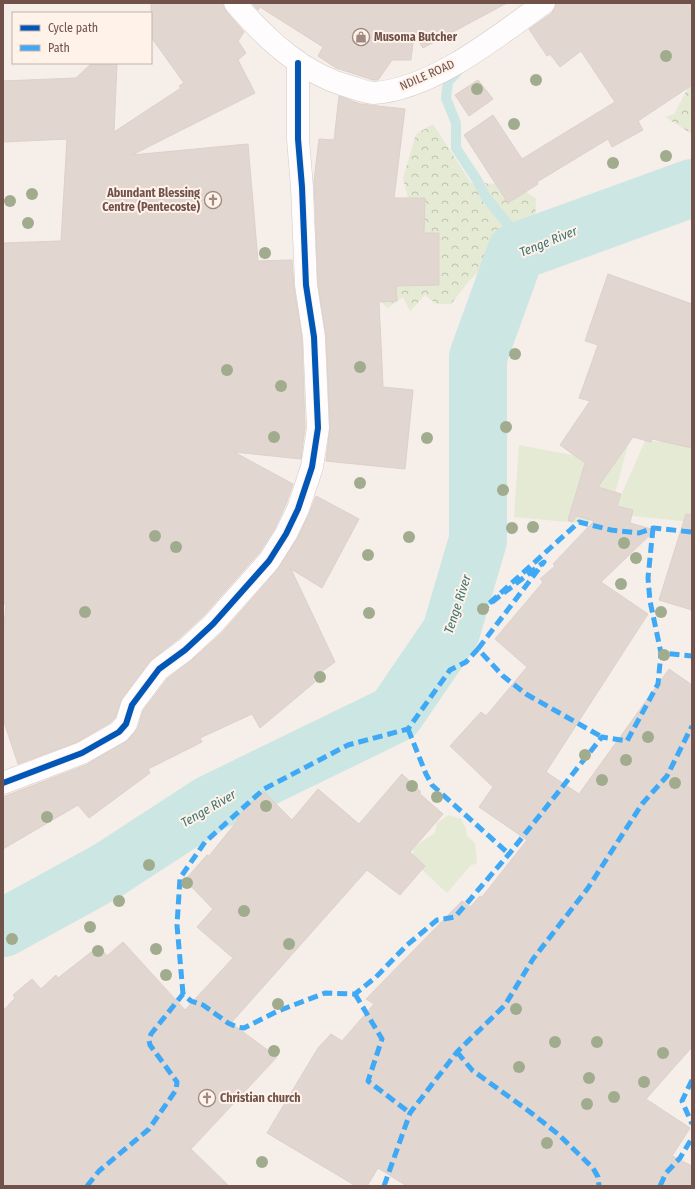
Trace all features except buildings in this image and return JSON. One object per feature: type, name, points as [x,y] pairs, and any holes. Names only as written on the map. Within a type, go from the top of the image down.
[{"type":"street","name":"NDILE ROAD","points":[[235,3],[271,41],[298,63],[345,86],[373,93],[406,87],[439,73],[484,46],[544,3]]},
{"type":"street","points":[[3,783],[82,753],[124,728],[132,705],[158,669],[185,650],[213,624],[269,560],[286,534],[298,509],[312,467],[318,428],[314,337],[306,285],[305,240],[298,139],[298,63]]},
{"type":"green space","points":[[692,85],[692,134],[665,117],[674,114],[689,86]]},
{"type":"green space","points":[[433,124],[471,183],[512,184],[536,198],[535,227],[505,233],[494,255],[470,280],[451,304],[436,304],[425,295],[410,311],[403,297],[388,308],[368,290],[410,207],[403,178],[416,134]]},
{"type":"green space","points":[[645,441],[692,443],[692,522],[613,514]]},
{"type":"green space","points":[[628,444],[611,508],[593,504],[589,524],[514,517],[519,445],[582,457]]},
{"type":"green space","points":[[449,815],[461,819],[466,828],[467,836],[475,843],[477,863],[470,866],[447,893],[412,860],[414,847],[435,833],[437,823]]},
{"type":"waterway","points":[[458,71],[448,82],[446,98],[456,123],[456,148],[477,180],[485,196],[510,227],[516,252]]},
{"type":"waterway","name":"Tenge River","points":[[3,928],[107,871],[210,804],[395,714],[451,632],[478,540],[478,357],[516,252],[692,188]]},
{"type":"marked path","points":[[478,649],[544,562],[483,609],[579,522],[611,530],[639,533],[653,528],[692,532]]},
{"type":"marked path","points":[[653,528],[648,578],[650,601],[661,653],[692,656]]},
{"type":"marked path","points":[[183,994],[177,925],[180,878],[205,842],[264,789],[348,745],[408,729],[450,670],[466,662],[478,649],[503,676],[526,694],[602,737]]},
{"type":"marked path","points":[[87,1186],[99,1171],[149,1129],[176,1090],[177,1082],[150,1045],[149,1040],[151,1034],[183,994],[191,1001],[203,1005],[228,1023],[244,1028],[278,1011],[325,993],[355,994],[376,977],[407,945],[437,920],[455,917],[509,854],[602,737],[627,741],[658,684],[661,653]]},
{"type":"marked path","points":[[384,1186],[410,1113],[457,1052],[505,1005],[533,959],[588,888],[642,804],[667,776],[692,726]]},
{"type":"marked path","points":[[408,729],[432,785],[509,854]]},
{"type":"marked path","points":[[355,994],[382,1039],[368,1081],[410,1113]]},
{"type":"marked path","points":[[457,1052],[472,1070],[558,1134],[593,1168],[598,1177],[599,1186]]},
{"type":"marked path","points":[[692,1080],[682,1101],[692,1124]]},
{"type":"marked path","points":[[660,1186],[666,1173],[680,1158],[692,1138]]},
{"type":"cycle path","points":[[3,783],[82,753],[119,732],[126,724],[132,705],[159,669],[185,650],[213,624],[269,561],[286,534],[298,509],[312,467],[318,428],[314,337],[306,285],[302,187],[298,139],[298,63]]},
{"type":"place","name":"Musoma Butcher","points":[[361,37]]},
{"type":"place","name":"Abundant Blessing Centre (Pentecoste)","points":[[213,200]]},
{"type":"place","name":"Christian church","points":[[207,1098]]}]
